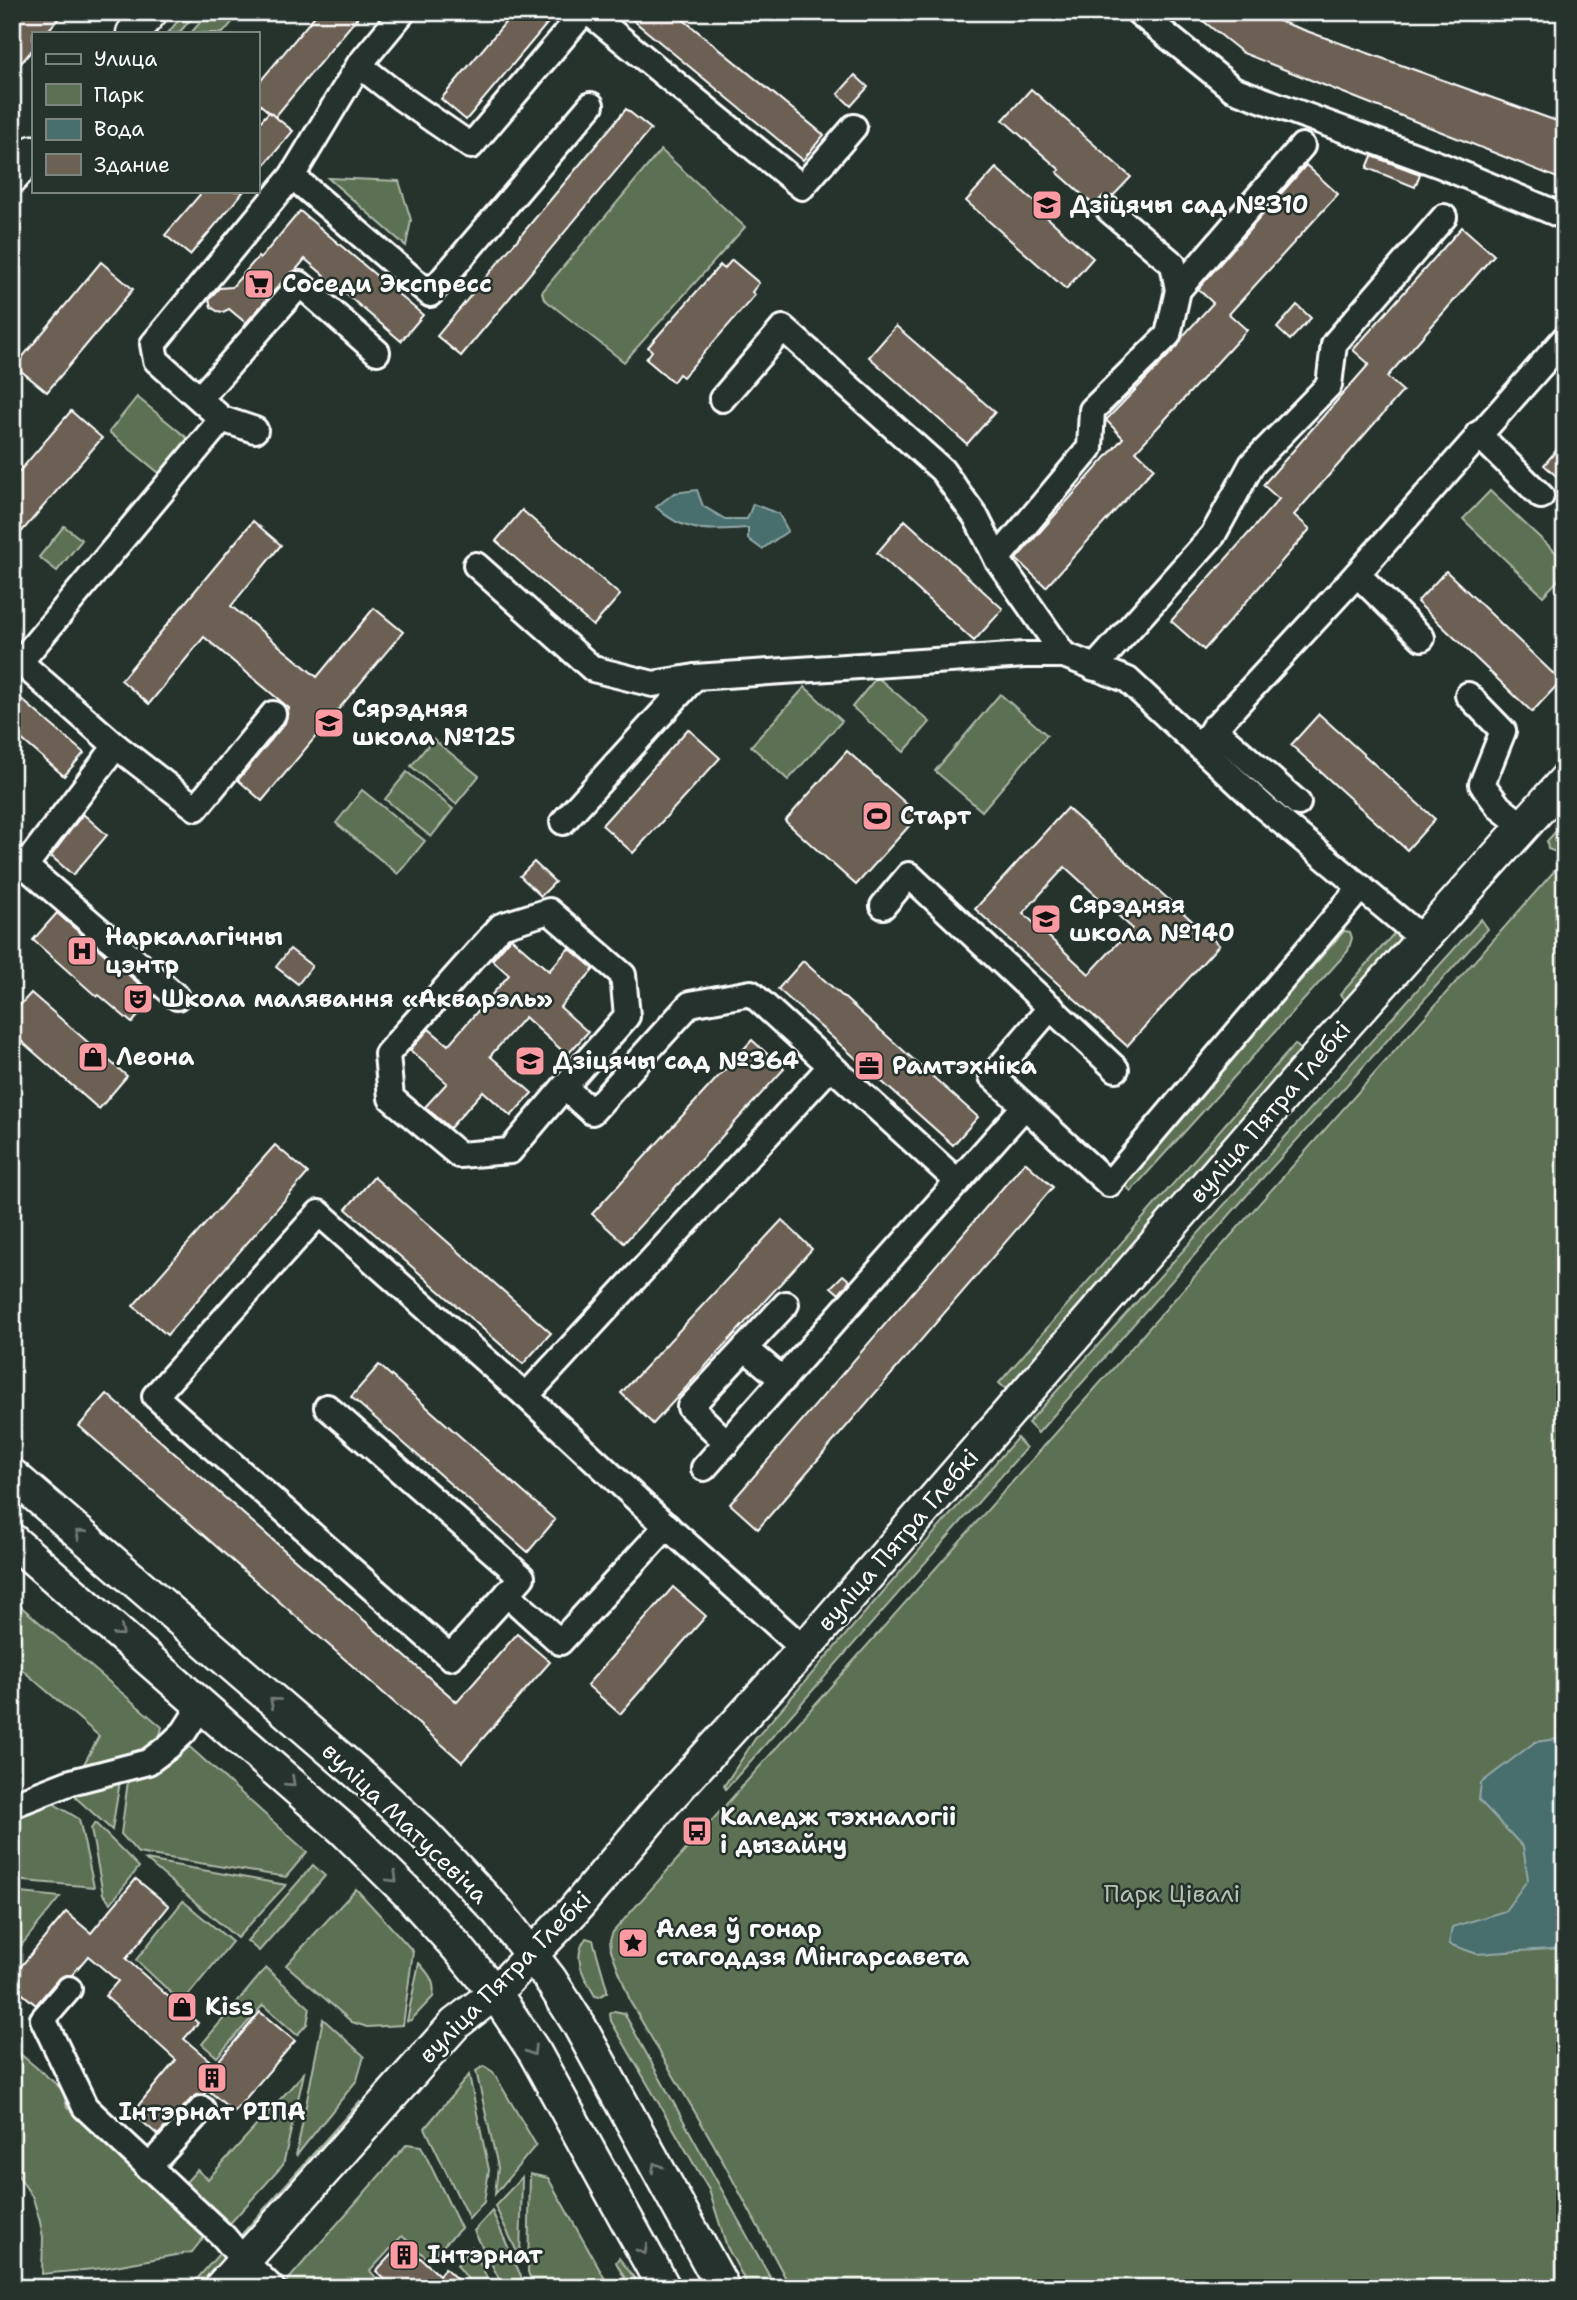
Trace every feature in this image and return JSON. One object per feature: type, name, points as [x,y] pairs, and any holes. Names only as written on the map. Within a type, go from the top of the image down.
[{"type":"main road","points":[[135,32],[151,12]]},
{"type":"main road","points":[[12,177],[32,153]]},
{"type":"main road","name":"вуліца Пятра Глебкі","points":[[220,2288],[455,2024],[495,1993],[574,1910],[664,1803],[804,1649],[1315,1060],[1565,780]]},
{"type":"main road","name":"вуліца Матусевіча","points":[[12,1475],[369,1783],[425,1835],[498,1912],[533,1955],[579,2025],[723,2288]]},
{"type":"main road","name":"вуліца Матусевіча","points":[[12,1540],[354,1839],[425,1911],[495,1993],[535,2053],[664,2288]]},
{"type":"main road","points":[[87,1604],[100,1588],[132,1579]]},
{"type":"lane","points":[[255,429],[222,419],[156,360],[153,344],[292,176],[359,65],[403,12]]},
{"type":"lane","points":[[359,65],[471,146],[586,12],[802,187],[854,127]]},
{"type":"lane","points":[[1139,12],[1233,89],[1440,165],[1565,216]]},
{"type":"lane","points":[[292,176],[430,294],[591,104]]},
{"type":"lane","points":[[1178,290],[1302,146]]},
{"type":"lane","points":[[997,559],[1090,447],[1092,410],[1168,335],[1178,290],[1173,264],[1109,210]]},
{"type":"lane","points":[[1094,668],[1213,535],[1252,464],[1329,385],[1334,344],[1444,216]]},
{"type":"lane","points":[[200,398],[300,284],[377,352]]},
{"type":"lane","points":[[722,399],[783,328],[942,470],[976,517],[997,559],[1064,656]]},
{"type":"lane","points":[[1206,736],[1357,573],[1565,338]]},
{"type":"lane","points":[[222,419],[16,659],[116,746],[196,808],[273,714]]},
{"type":"lane","points":[[1478,434],[1541,496]]},
{"type":"lane","points":[[476,565],[593,669],[653,684],[695,677],[1025,655],[1064,656],[1128,680],[1298,803]]},
{"type":"lane","points":[[1357,573],[1422,638]]},
{"type":"lane","points":[[563,822],[695,677]]},
{"type":"lane","points":[[1468,695],[1503,731],[1482,783],[1499,807],[1523,827]]},
{"type":"lane","points":[[1206,736],[1264,807],[1423,939]]},
{"type":"lane","points":[[116,746],[18,861],[177,998]]},
{"type":"lane","points":[[883,906],[909,875],[1116,1069]]},
{"type":"lane","points":[[1051,1007],[992,1076],[1109,1184],[1360,887]]},
{"type":"lane","points":[[549,911],[623,975],[627,1016],[564,1087],[510,1151],[458,1155],[391,1098],[387,1054],[501,926],[549,911]]},
{"type":"lane","points":[[564,1087],[592,1112],[690,1004],[751,993],[958,1182]]},
{"type":"lane","points":[[526,1396],[831,1066]]},
{"type":"lane","points":[[704,1468],[1024,1107]]},
{"type":"lane","points":[[327,1407],[522,1577],[450,1657],[155,1396],[319,1213],[526,1396],[804,1649]]},
{"type":"lane","points":[[727,1443],[690,1407],[786,1304]]},
{"type":"lane","points":[[745,1348],[783,1380]]},
{"type":"lane","points":[[507,1594],[560,1643],[667,1526]]},
{"type":"lane","points":[[12,1805],[71,1782],[148,1762],[184,1732],[202,1704]]},
{"type":"lane","points":[[69,1989],[43,2019],[85,2107],[224,2238],[272,2288]]},
{"type":"lane","points":[[148,2168],[202,2109]]},
{"type":"green space","points":[[185,12],[197,12],[180,32],[169,32]]},
{"type":"green space","points":[[209,12],[241,12],[224,32],[192,32]]},
{"type":"green space","points":[[661,150],[745,227],[624,362],[544,299],[542,292]]},
{"type":"green space","points":[[328,178],[399,181],[411,220],[406,246]]},
{"type":"green space","points":[[137,397],[192,442],[164,477],[109,432]]},
{"type":"green space","points":[[1490,491],[1565,561],[1565,573],[1543,596],[1463,519]]},
{"type":"green space","points":[[64,526],[82,540],[57,571],[39,557]]},
{"type":"green space","points":[[877,677],[930,722],[904,752],[852,707]]},
{"type":"green space","points":[[805,687],[842,721],[788,780],[751,746]]},
{"type":"green space","points":[[1000,694],[1047,735],[982,811],[935,771]]},
{"type":"green space","points":[[433,739],[479,776],[456,804],[411,766]]},
{"type":"green space","points":[[407,772],[453,809],[431,837],[385,799]]},
{"type":"green space","points":[[362,790],[425,841],[398,874],[336,823]]},
{"type":"green space","points":[[1565,821],[1565,842],[1556,852],[1548,849],[1547,841]]},
{"type":"green space","name":"Парк Цівалі","points":[[1565,859],[1565,2288],[791,2288],[713,2143],[631,2003],[611,1950],[613,1932]]},
{"type":"green space","points":[[1481,919],[1488,929],[1248,1194],[1038,1433],[1028,1423]]},
{"type":"green space","points":[[1397,930],[1400,944],[1353,1006],[1340,995]]},
{"type":"green space","points":[[1344,931],[1350,932],[1352,938],[1348,951],[1131,1191],[1122,1183]]},
{"type":"green space","points":[[1295,1044],[1306,1055],[1010,1393],[999,1383]]},
{"type":"green space","points":[[1017,1438],[1026,1448],[726,1789],[724,1786],[755,1739]]},
{"type":"green space","points":[[12,1599],[162,1727],[159,1739],[137,1756],[91,1769],[84,1764],[99,1736],[12,1661]]},
{"type":"green space","points":[[183,1741],[307,1852],[286,1877],[138,1853],[121,1834],[129,1773]]},
{"type":"green space","points":[[120,1781],[112,1830],[76,1798],[78,1789]]},
{"type":"green space","points":[[49,1801],[79,1819],[94,1887],[12,1880],[12,1815]]},
{"type":"green space","points":[[95,1823],[139,1867],[111,1903],[103,1894],[91,1829]]},
{"type":"green space","points":[[146,1860],[286,1885],[237,1938]]},
{"type":"green space","points":[[313,1865],[325,1876],[259,1951],[247,1941]]},
{"type":"green space","points":[[356,1889],[413,1951],[403,2025],[367,2027],[352,2022],[286,1965]]},
{"type":"green space","points":[[12,1892],[60,1897],[12,1957]]},
{"type":"green space","points":[[183,1901],[232,1942],[182,2003],[136,1960]]},
{"type":"green space","points":[[586,1938],[593,1940],[607,1989],[607,1992],[599,1997],[595,1996],[587,1982],[579,1960]]},
{"type":"green space","points":[[419,1963],[431,1979],[433,1997],[407,2021]]},
{"type":"green space","points":[[266,1968],[310,2008],[307,2024],[297,2035],[263,2005],[217,2057],[202,2044]]},
{"type":"green space","points":[[614,2011],[624,2013],[776,2288],[749,2288],[727,2247],[709,2190],[611,2021],[610,2014]]},
{"type":"green space","points":[[323,2019],[364,2056],[357,2080],[296,2156]]},
{"type":"green space","points":[[12,2047],[63,2090],[67,2107],[204,2237],[192,2252],[104,2268],[42,2274],[43,2237],[40,2222],[33,2198],[12,2166]]},
{"type":"green space","points":[[484,2066],[493,2072],[536,2145],[495,2194],[498,2167],[476,2071]]},
{"type":"green space","points":[[304,2073],[283,2165],[223,2231],[179,2190],[197,2170],[208,2179]]},
{"type":"green space","points":[[469,2075],[489,2170],[484,2202],[469,2219],[425,2128]]},
{"type":"green space","points":[[360,2101],[329,2143],[246,2239],[242,2234]]},
{"type":"green space","points":[[407,2144],[421,2146],[461,2228],[429,2260],[402,2236],[370,2271],[385,2288],[281,2288]]},
{"type":"green space","points":[[530,2174],[548,2178],[610,2288],[534,2288],[528,2272]]},
{"type":"green space","points":[[522,2177],[520,2258],[495,2206]]},
{"type":"green space","points":[[492,2211],[521,2276],[522,2288],[504,2288],[474,2231]]},
{"type":"green space","points":[[225,2247],[228,2259],[206,2288],[189,2288]]},
{"type":"green space","points":[[472,2247],[492,2288],[475,2288],[457,2265]]},
{"type":"green space","points":[[619,2258],[642,2288],[630,2288],[616,2262]]},
{"type":"water","points":[[697,490],[703,506],[725,519],[747,519],[753,504],[779,514],[788,531],[762,549],[748,539],[748,528],[699,529],[677,522],[656,507],[674,493]]},
{"type":"water","points":[[1565,1738],[1565,1948],[1477,1954],[1449,1944],[1452,1927],[1505,1911],[1528,1879],[1523,1847],[1479,1800],[1481,1783],[1535,1742]]},
{"type":"building","points":[[12,12],[64,12],[47,32],[32,32],[32,50],[12,74]]},
{"type":"building","points":[[318,12],[362,12],[275,117],[259,104],[259,83]]},
{"type":"building","points":[[514,12],[557,12],[466,120],[441,99]]},
{"type":"building","points":[[623,12],[674,12],[824,135],[803,160]]},
{"type":"building","points":[[1192,12],[1260,12],[1565,124],[1565,181],[1243,53]]},
{"type":"building","points":[[855,75],[868,87],[851,106],[838,94]]},
{"type":"building","points":[[1031,89],[1131,177],[1113,196],[1103,196],[1095,206],[1057,172],[1060,170],[1003,120]]},
{"type":"building","points":[[626,109],[651,129],[461,356],[437,336]]},
{"type":"building","points":[[269,112],[293,131],[259,172],[259,123]]},
{"type":"building","points":[[1372,156],[1420,174],[1415,187],[1367,168]]},
{"type":"building","points":[[1306,165],[1338,194],[1229,314],[1247,330],[1136,451],[1154,468],[1046,587],[1016,559],[1123,438],[1106,420],[1178,346],[1183,336],[1213,303],[1198,289]]},
{"type":"building","points":[[996,168],[1093,258],[1066,289],[966,201]]},
{"type":"building","points":[[202,192],[243,192],[190,255],[165,235]]},
{"type":"building","points":[[300,211],[423,315],[401,341],[305,259],[246,323],[229,309],[223,312],[211,307],[209,299],[219,288],[232,287],[258,257],[260,259]]},
{"type":"building","points":[[1462,227],[1494,255],[1387,377],[1403,391],[1294,515],[1310,529],[1204,650],[1171,621],[1279,499],[1263,485],[1369,364],[1353,350]]},
{"type":"building","points":[[732,260],[759,283],[752,292],[755,295],[683,377],[679,374],[673,382],[646,359],[652,351],[648,347],[720,265],[724,269]]},
{"type":"building","points":[[101,262],[133,289],[47,392],[15,366]]},
{"type":"building","points":[[1297,305],[1311,318],[1290,340],[1277,328]]},
{"type":"building","points":[[896,326],[995,412],[967,444],[869,357]]},
{"type":"building","points":[[71,411],[102,438],[12,543],[12,480]]},
{"type":"building","points":[[1565,440],[1565,484],[1544,465]]},
{"type":"building","points":[[522,510],[620,595],[593,626],[496,541]]},
{"type":"building","points":[[905,520],[1003,609],[974,641],[877,553]]},
{"type":"building","points":[[253,521],[281,545],[231,606],[317,677],[374,608],[403,632],[262,801],[238,780],[285,723],[289,708],[204,637],[149,704],[121,680]]},
{"type":"building","points":[[1446,571],[1561,681],[1532,712],[1417,602]]},
{"type":"building","points":[[12,691],[84,753],[64,776],[12,731]]},
{"type":"building","points":[[1319,714],[1435,819],[1407,850],[1291,745]]},
{"type":"building","points":[[688,729],[720,758],[633,853],[602,825]]},
{"type":"building","points":[[847,751],[919,815],[856,885],[785,821]]},
{"type":"building","points":[[1067,808],[1219,945],[1127,1046],[975,909]],"holes":[[[1065,867],[1132,928],[1089,974],[1023,913]]]},
{"type":"building","points":[[83,814],[107,835],[73,875],[51,856]]},
{"type":"building","points":[[534,862],[555,882],[541,896],[520,876]]},
{"type":"building","points":[[57,913],[154,997],[132,1023],[99,995],[97,997],[33,940]]},
{"type":"building","points":[[511,938],[549,971],[569,948],[594,969],[560,1007],[588,1032],[567,1055],[525,1017],[490,1056],[532,1093],[511,1116],[483,1091],[450,1128],[425,1107],[447,1083],[410,1050],[429,1029],[448,1045],[509,975],[492,960]]},
{"type":"building","points":[[290,949],[312,966],[298,984],[276,967]]},
{"type":"building","points":[[803,961],[978,1117],[953,1145],[778,989]]},
{"type":"building","points":[[31,993],[127,1076],[99,1109],[12,1033],[12,1014]]},
{"type":"building","points":[[752,1040],[784,1069],[624,1243],[592,1214]]},
{"type":"building","points":[[275,1145],[308,1173],[167,1335],[133,1306]]},
{"type":"building","points":[[1025,1162],[1053,1187],[758,1529],[730,1504]]},
{"type":"building","points":[[374,1177],[551,1333],[523,1364],[346,1209]]},
{"type":"building","points":[[782,1220],[812,1249],[653,1424],[621,1393]]},
{"type":"building","points":[[843,1275],[850,1281],[839,1294],[831,1287]]},
{"type":"building","points":[[379,1365],[555,1520],[528,1552],[351,1397]]},
{"type":"building","points":[[107,1394],[457,1702],[517,1634],[550,1662],[462,1762],[79,1426]]},
{"type":"building","points":[[673,1587],[706,1616],[620,1714],[587,1685]]},
{"type":"building","points":[[136,1879],[169,1906],[126,1959],[198,2023],[184,2039],[215,2065],[260,2012],[295,2041],[234,2112],[208,2090],[191,2099],[158,2135],[132,2113],[176,2060],[105,1996],[118,1981],[88,1956],[72,1975],[58,1979],[36,2005],[12,1985],[12,1977],[66,1912],[91,1933]]},
{"type":"building","name":"Інтэрнат","points":[[403,2242],[439,2275],[445,2268],[466,2288],[394,2288],[376,2271]]},
{"type":"place","name":"Дзіцячы сад №310","points":[[1047,205]]},
{"type":"place","name":"Соседи Экспресс","points":[[259,284]]},
{"type":"place","name":"Сярэдняя школа №125","points":[[329,723]]},
{"type":"place","name":"Старт","points":[[877,816]]},
{"type":"place","name":"Сярэдняя школа №140","points":[[1046,919]]},
{"type":"place","name":"Наркалагічны цэнтр","points":[[82,951]]},
{"type":"place","name":"Школа малявання «Акварэль»","points":[[138,999]]},
{"type":"place","name":"Леона","points":[[93,1057]]},
{"type":"place","name":"Дзіцячы сад №364","points":[[530,1061]]},
{"type":"place","name":"Рамтэхніка","points":[[869,1066]]},
{"type":"place","name":"Каледж тэхналогіі і дызайну","points":[[697,1831]]},
{"type":"place","name":"Алея ў гонар стагоддзя Мінгарсавета","points":[[633,1943]]},
{"type":"place","name":"Kiss","points":[[182,2007]]},
{"type":"place","name":"Інтэрнат РІПА","points":[[212,2078]]},
{"type":"place","name":"Інтэрнат","points":[[404,2255]]}]
